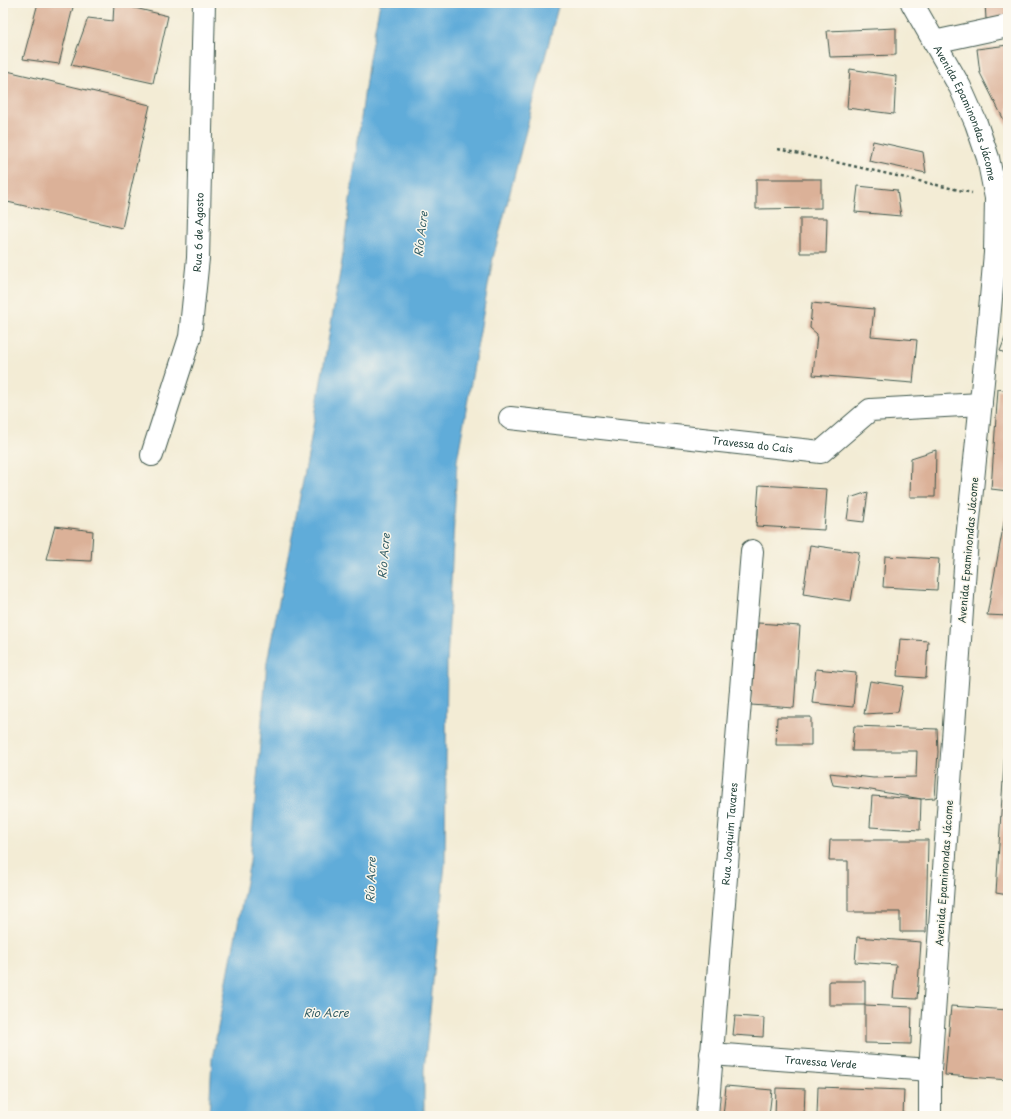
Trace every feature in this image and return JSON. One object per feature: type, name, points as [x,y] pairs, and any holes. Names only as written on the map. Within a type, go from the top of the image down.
[{"type":"street","name":"Rua 6 de Agosto","points":[[152,455],[190,337],[198,258],[204,3]]},
{"type":"street","name":"Avenida Epaminondas Jácome","points":[[912,3],[960,87],[976,123],[988,158],[996,198],[995,253],[967,539],[930,1070],[930,1116]]},
{"type":"street","points":[[934,42],[1008,26]]},
{"type":"street","name":"Travessa do Cais","points":[[510,418],[821,452],[870,410],[981,404]]},
{"type":"street","name":"Rua Joaquim Tavares","points":[[707,1116],[752,551]]},
{"type":"street","name":"Travessa Verde","points":[[711,1054],[930,1070]]},
{"type":"path","points":[[778,149],[996,198]]},
{"type":"water","name":"Rio Acre","points":[[380,3],[559,3],[493,258],[457,461],[447,663],[445,864],[424,1070],[424,1116],[209,1116],[212,1059],[250,861],[267,662],[307,461],[342,261],[369,58]]},
{"type":"building","points":[[38,3],[74,3],[59,64],[23,59]]},
{"type":"building","points":[[114,3],[168,16],[153,83],[71,65],[88,18],[113,21]]},
{"type":"building","points":[[985,3],[1008,3],[1008,16],[986,19]]},
{"type":"building","points":[[896,28],[896,55],[830,57],[827,31]]},
{"type":"building","points":[[1008,45],[1008,128],[980,73],[977,49]]},
{"type":"building","points":[[850,69],[896,76],[894,114],[847,108]]},
{"type":"building","points":[[3,70],[150,105],[122,228],[3,201]]},
{"type":"building","points":[[873,141],[923,152],[926,173],[869,161]]},
{"type":"building","points":[[756,179],[821,179],[821,208],[756,209]]},
{"type":"building","points":[[858,186],[897,190],[901,216],[855,212]]},
{"type":"building","points":[[800,218],[827,218],[826,253],[800,253]]},
{"type":"building","points":[[812,303],[874,309],[871,336],[917,340],[913,383],[813,375],[817,334],[810,328]]},
{"type":"building","points":[[1008,330],[1008,354],[1000,351]]},
{"type":"building","points":[[998,389],[1008,391],[1008,491],[991,489]]},
{"type":"building","points":[[936,450],[935,497],[910,497],[911,458]]},
{"type":"building","points":[[759,485],[827,489],[824,530],[756,526]]},
{"type":"building","points":[[868,492],[864,522],[847,520],[850,498]]},
{"type":"building","points":[[1007,506],[1008,616],[987,615]]},
{"type":"building","points":[[55,526],[93,531],[91,561],[46,559]]},
{"type":"building","points":[[810,545],[859,552],[851,601],[803,594]]},
{"type":"building","points":[[885,556],[939,559],[937,590],[883,587]]},
{"type":"building","points":[[758,623],[800,626],[794,708],[751,705]]},
{"type":"building","points":[[900,639],[928,641],[926,678],[897,676]]},
{"type":"building","points":[[816,669],[856,673],[853,707],[812,703]]},
{"type":"building","points":[[870,681],[903,686],[898,712],[864,714]]},
{"type":"building","points":[[1008,716],[1008,895],[996,893]]},
{"type":"building","points":[[777,717],[811,717],[811,745],[776,745]]},
{"type":"building","points":[[854,726],[937,729],[938,752],[935,798],[921,799],[833,785],[830,773],[873,778],[916,777],[917,751],[852,751]]},
{"type":"building","points":[[872,796],[921,799],[920,830],[870,827]]},
{"type":"building","points":[[830,840],[928,840],[926,932],[900,932],[900,912],[848,912],[848,861],[829,861]]},
{"type":"building","points":[[857,937],[921,942],[917,999],[893,998],[896,965],[855,962]]},
{"type":"building","points":[[829,981],[865,981],[865,1005],[829,1005]]},
{"type":"building","points":[[865,1005],[912,1007],[911,1044],[865,1043]]},
{"type":"building","points":[[951,1006],[1008,1010],[1008,1080],[945,1075]]},
{"type":"building","points":[[735,1016],[764,1018],[763,1037],[733,1035]]},
{"type":"building","points":[[726,1086],[772,1090],[769,1116],[723,1116]]},
{"type":"building","points":[[818,1087],[904,1090],[903,1116],[817,1116]]},
{"type":"building","points":[[776,1088],[805,1089],[804,1116],[775,1116]]},
{"type":"water label","name":"Río Acre","points":[[421,234]]},
{"type":"water label","name":"Río Acre","points":[[384,556]]},
{"type":"water label","name":"Río Acre","points":[[371,880]]}]
